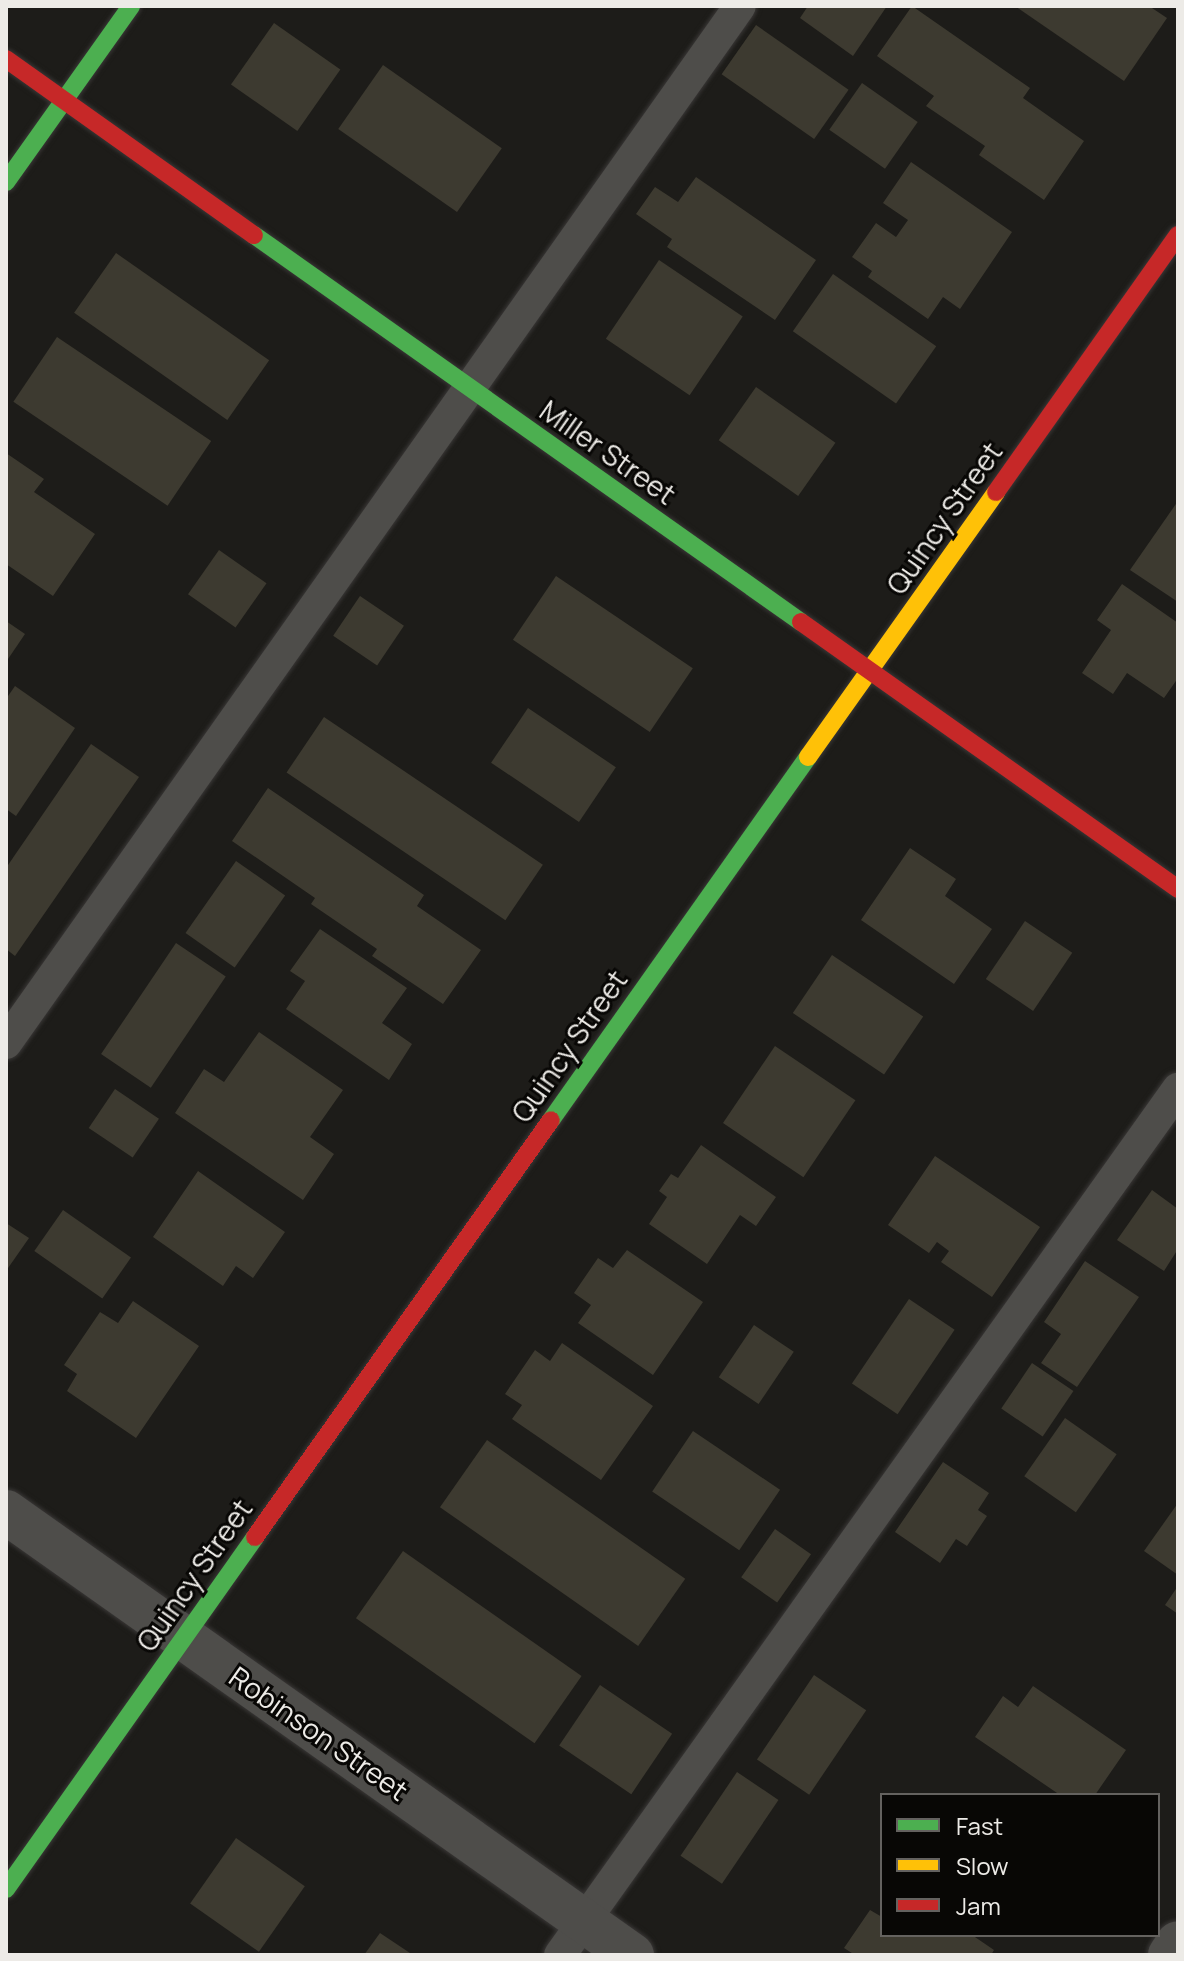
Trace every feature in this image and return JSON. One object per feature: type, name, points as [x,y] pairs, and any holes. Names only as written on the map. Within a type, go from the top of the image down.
[{"type":"street","points":[[6,182],[131,6]]},
{"type":"street","name":"Miller Street","points":[[6,59],[1178,889]]},
{"type":"street","name":"Quincy Street","points":[[6,1889],[1178,235]]},
{"type":"street","name":"Robinson Street","points":[[6,1512],[184,1638],[572,1938],[632,1955]]},
{"type":"street","points":[[1170,1955],[1178,1943]]},
{"type":"lane","points":[[6,1043],[740,6]]},
{"type":"lane","points":[[572,1938],[1178,1089]]},
{"type":"building","points":[[808,6],[887,6],[853,56],[800,18]]},
{"type":"building","points":[[912,6],[1030,88],[1023,98],[1084,141],[1044,200],[979,155],[985,146],[926,106],[934,96],[877,56]]},
{"type":"building","points":[[1015,6],[1149,6],[1167,18],[1124,81]]},
{"type":"building","points":[[274,23],[340,69],[297,131],[231,84]]},
{"type":"building","points":[[756,25],[849,90],[814,139],[722,74]]},
{"type":"building","points":[[383,65],[502,148],[457,212],[338,129]]},
{"type":"building","points":[[862,83],[918,122],[885,169],[829,130]]},
{"type":"building","points":[[911,162],[1012,232],[960,309],[943,297],[928,319],[868,277],[872,271],[852,257],[876,223],[896,237],[908,220],[883,203]]},
{"type":"building","points":[[696,177],[816,260],[775,320],[667,247],[672,239],[636,214],[655,187],[678,202]]},
{"type":"building","points":[[116,253],[269,360],[227,420],[74,313]]},
{"type":"building","points":[[659,260],[743,316],[690,395],[606,339]]},
{"type":"building","points":[[833,274],[936,346],[896,404],[793,331]]},
{"type":"building","points":[[57,337],[211,441],[168,506],[13,402]]},
{"type":"building","points":[[756,387],[835,443],[798,496],[719,440]]},
{"type":"building","points":[[6,453],[44,479],[34,492],[95,534],[53,596],[6,564]]},
{"type":"building","points":[[1178,501],[1178,602],[1130,570]]},
{"type":"building","points":[[219,550],[267,583],[236,628],[188,594]]},
{"type":"building","points":[[556,576],[693,668],[650,732],[513,640]]},
{"type":"building","points":[[1122,584],[1178,623],[1178,678],[1164,698],[1127,673],[1113,694],[1082,673],[1111,630],[1097,620]]},
{"type":"building","points":[[360,596],[404,626],[377,665],[333,636]]},
{"type":"building","points":[[6,621],[25,634],[6,662]]},
{"type":"building","points":[[15,686],[75,728],[16,816],[6,809],[6,699]]},
{"type":"building","points":[[528,708],[616,767],[579,822],[491,763]]},
{"type":"building","points":[[324,717],[543,865],[505,920],[287,773]]},
{"type":"building","points":[[91,744],[139,777],[15,956],[6,949],[6,868]]},
{"type":"building","points":[[268,788],[424,895],[417,906],[481,950],[443,1004],[372,956],[377,949],[311,904],[315,898],[232,841]]},
{"type":"building","points":[[910,848],[956,879],[945,896],[992,929],[954,984],[861,920]]},
{"type":"building","points":[[236,861],[285,895],[235,967],[186,933]]},
{"type":"building","points":[[1025,921],[1072,953],[1033,1011],[986,979]]},
{"type":"building","points":[[320,929],[407,988],[382,1023],[412,1044],[389,1080],[286,1009],[305,981],[290,971]]},
{"type":"building","points":[[176,943],[226,977],[151,1088],[101,1054]]},
{"type":"building","points":[[832,955],[923,1017],[884,1075],[793,1013]]},
{"type":"building","points":[[259,1032],[343,1090],[310,1137],[334,1154],[303,1200],[175,1113],[204,1069],[224,1082]]},
{"type":"building","points":[[775,1046],[855,1100],[803,1177],[723,1123]]},
{"type":"building","points":[[115,1089],[159,1119],[133,1158],[89,1128]]},
{"type":"building","points":[[701,1145],[776,1197],[756,1226],[740,1215],[707,1264],[649,1224],[667,1197],[659,1191],[671,1174],[678,1178]]},
{"type":"building","points":[[935,1156],[1040,1227],[992,1297],[941,1262],[949,1251],[937,1242],[929,1253],[888,1225]]},
{"type":"building","points":[[198,1171],[285,1232],[253,1278],[236,1266],[223,1286],[153,1237]]},
{"type":"building","points":[[1152,1190],[1178,1209],[1178,1249],[1164,1271],[1117,1240]]},
{"type":"building","points":[[63,1210],[131,1258],[102,1299],[34,1251]]},
{"type":"building","points":[[6,1223],[29,1238],[6,1271]]},
{"type":"building","points":[[627,1250],[703,1302],[653,1375],[578,1323],[591,1305],[574,1293],[598,1258],[613,1268]]},
{"type":"building","points":[[1085,1261],[1139,1297],[1077,1387],[1041,1363],[1061,1334],[1044,1322]]},
{"type":"building","points":[[909,1299],[955,1330],[898,1414],[852,1384]]},
{"type":"building","points":[[133,1301],[199,1346],[136,1438],[67,1391],[77,1374],[64,1365],[100,1312],[118,1323]]},
{"type":"building","points":[[754,1325],[794,1352],[759,1404],[719,1377]]},
{"type":"building","points":[[562,1343],[653,1406],[601,1480],[512,1419],[522,1405],[505,1394],[535,1350],[550,1361]]},
{"type":"building","points":[[1032,1363],[1073,1391],[1043,1437],[1001,1409]]},
{"type":"building","points":[[1065,1418],[1117,1454],[1076,1512],[1024,1476]]},
{"type":"building","points":[[693,1431],[780,1490],[739,1550],[652,1492]]},
{"type":"building","points":[[487,1440],[685,1579],[638,1646],[440,1507]]},
{"type":"building","points":[[943,1462],[989,1493],[978,1510],[987,1516],[967,1546],[956,1539],[940,1563],[895,1532]]},
{"type":"building","points":[[1178,1503],[1178,1575],[1144,1551]]},
{"type":"building","points":[[775,1529],[811,1554],[777,1603],[741,1577]]},
{"type":"building","points":[[403,1551],[582,1676],[535,1743],[356,1618]]},
{"type":"building","points":[[1178,1586],[1178,1614],[1165,1605]]},
{"type":"building","points":[[814,1675],[866,1710],[809,1795],[757,1760]]},
{"type":"building","points":[[600,1685],[672,1734],[631,1794],[559,1746]]},
{"type":"building","points":[[1033,1686],[1126,1750],[1096,1793],[1057,1793],[975,1737],[1003,1696],[1018,1707]]},
{"type":"building","points":[[737,1772],[778,1800],[722,1884],[681,1856]]},
{"type":"building","points":[[236,1838],[305,1886],[259,1952],[190,1904]]},
{"type":"building","points":[[870,1910],[880,1916],[880,1937],[975,1937],[994,1950],[991,1955],[855,1955],[844,1948]]},
{"type":"building","points":[[380,1933],[413,1955],[364,1955]]},
{"type":"traffic: fast","points":[[6,182],[131,6]]},
{"type":"traffic: fast","points":[[254,235],[801,622]]},
{"type":"traffic: fast","points":[[551,1120],[808,757]]},
{"type":"traffic: fast","points":[[6,1889],[255,1537]]},
{"type":"traffic: slow","points":[[808,757],[996,492]]},
{"type":"traffic: jam","points":[[6,59],[254,235]]},
{"type":"traffic: jam","points":[[996,492],[1178,235]]},
{"type":"traffic: jam","points":[[801,622],[1178,889]]},
{"type":"traffic: jam","points":[[255,1537],[551,1120]]}]
